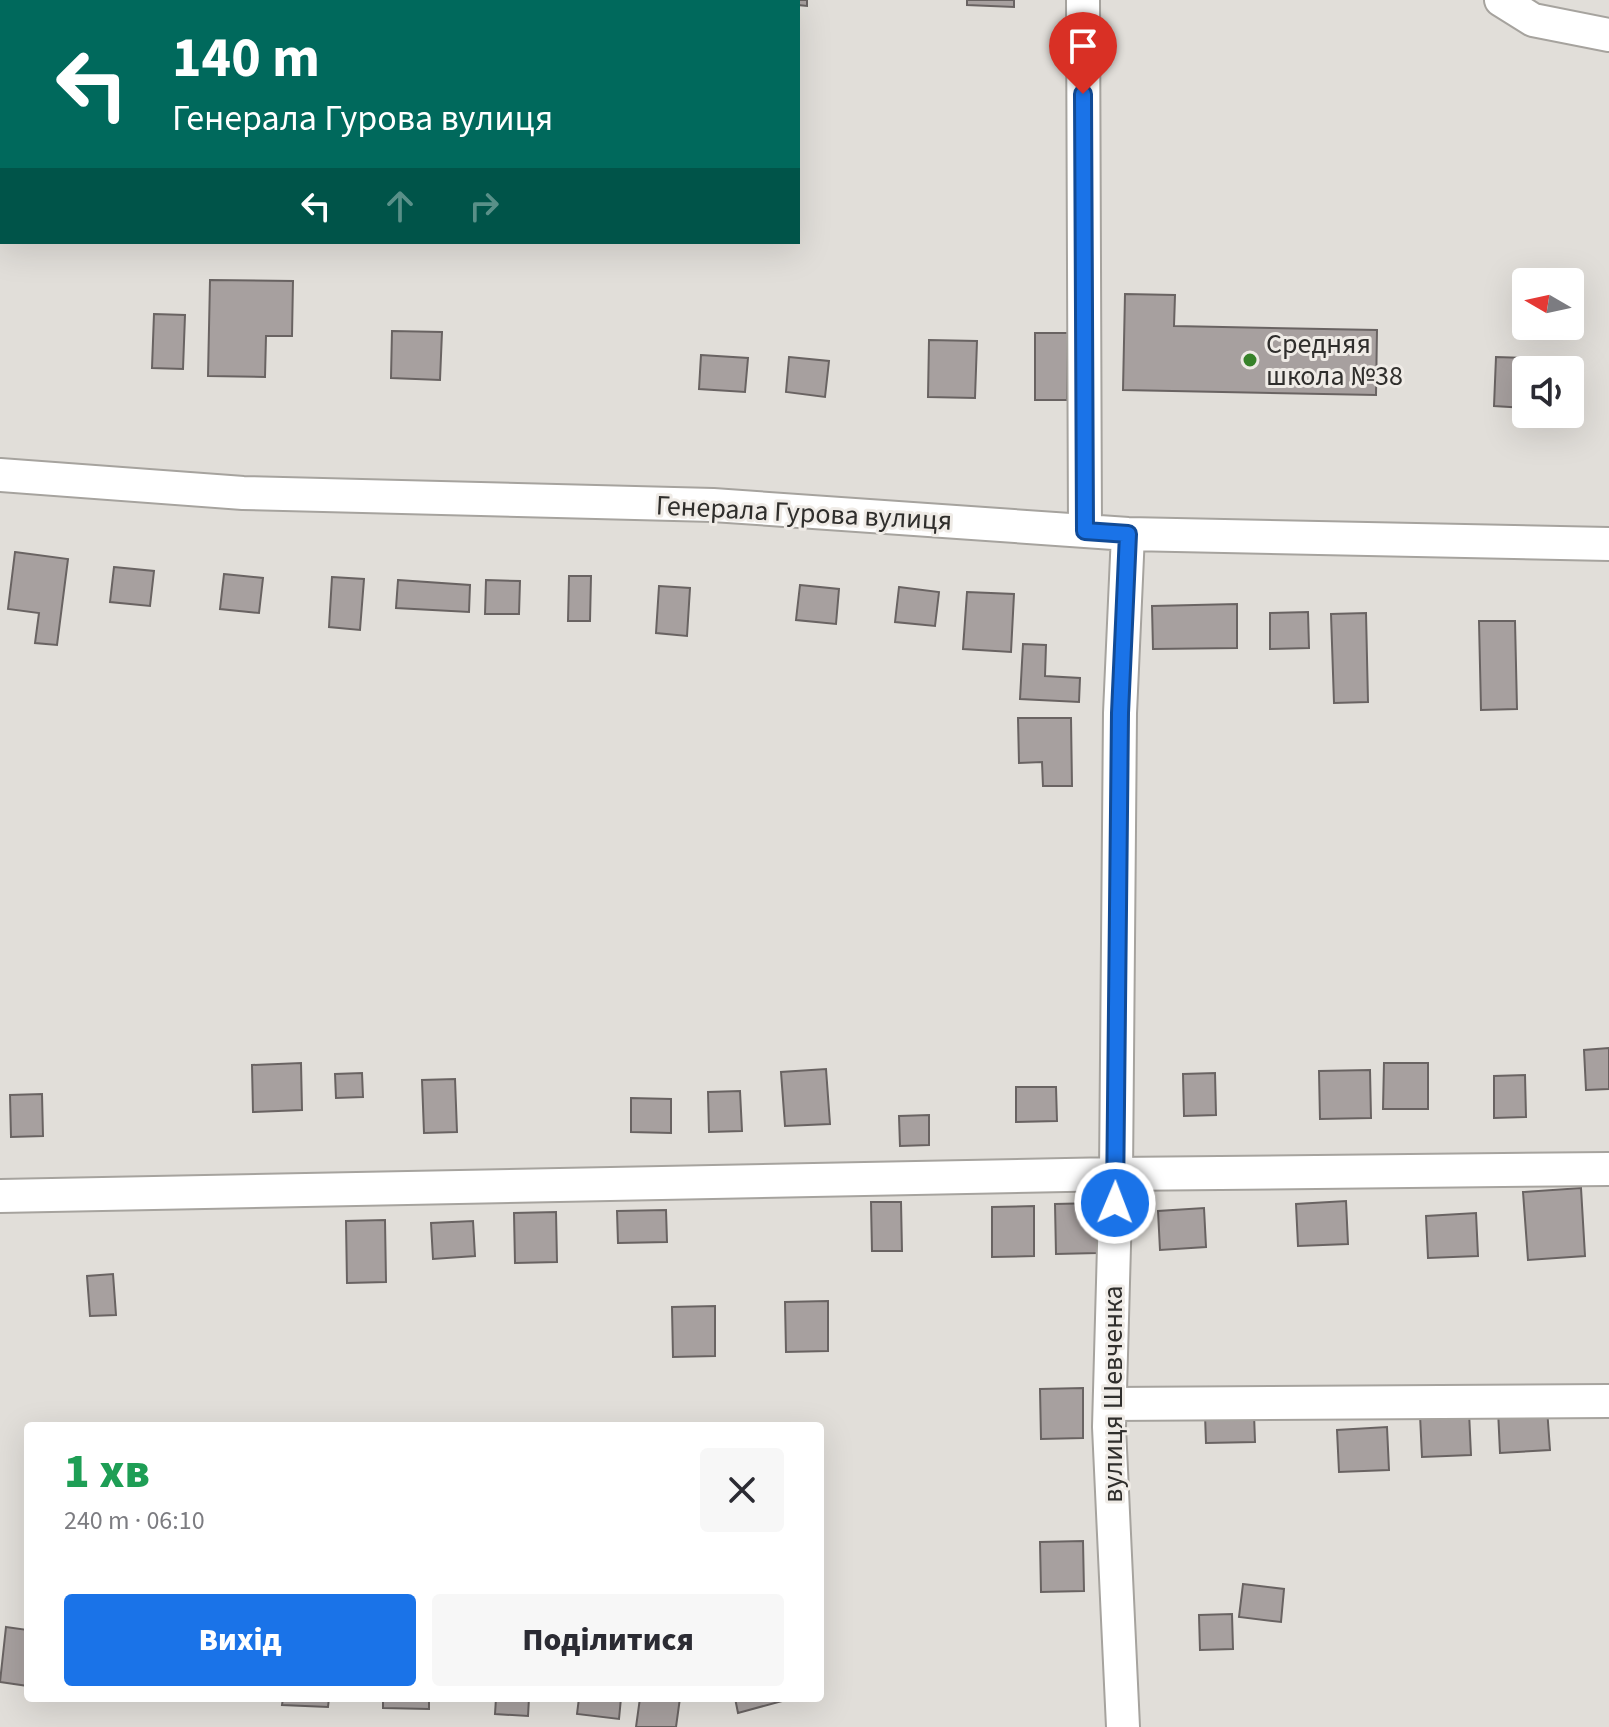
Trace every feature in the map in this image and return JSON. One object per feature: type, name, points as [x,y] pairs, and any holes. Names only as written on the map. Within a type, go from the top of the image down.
[{"type":"street","points":[[1083,0],[1085,531]]},
{"type":"street","points":[[1501,0],[1533,20],[1609,35]]},
{"type":"street","name":"Генерала Гурова вулиця","points":[[0,475],[243,493],[713,505],[1128,534],[1609,544]]},
{"type":"street","name":"вулиця Шевченка","points":[[1123,1727],[1110,1404],[1116,1174],[1120,713],[1128,534]]},
{"type":"street","points":[[0,1196],[1116,1174],[1609,1169]]},
{"type":"street","points":[[1110,1404],[1609,1401]]},
{"type":"building","points":[[967,0],[1014,0],[1014,7],[967,5]]},
{"type":"building","points":[[210,280],[293,281],[292,336],[266,336],[265,377],[208,376]]},
{"type":"building","name":"Средняя школа №38","points":[[1125,294],[1175,295],[1174,326],[1377,330],[1376,395],[1123,390]]},
{"type":"building","points":[[154,314],[185,315],[183,369],[152,368]]},
{"type":"building","points":[[392,331],[442,332],[440,380],[391,378]]},
{"type":"building","points":[[1035,333],[1068,333],[1067,400],[1035,400]]},
{"type":"building","points":[[929,340],[977,341],[975,398],[928,397]]},
{"type":"building","points":[[701,355],[748,358],[745,392],[699,389]]},
{"type":"building","points":[[789,357],[829,361],[825,397],[786,392]]},
{"type":"building","points":[[1496,357],[1512,358],[1512,407],[1494,406]]},
{"type":"building","points":[[15,552],[68,559],[57,645],[35,643],[39,613],[8,609]]},
{"type":"building","points":[[114,567],[154,571],[150,606],[110,602]]},
{"type":"building","points":[[224,574],[263,578],[259,613],[220,609]]},
{"type":"building","points":[[569,576],[591,576],[590,621],[568,621]]},
{"type":"building","points":[[332,577],[364,579],[360,630],[329,627]]},
{"type":"building","points":[[398,580],[470,585],[469,612],[396,608]]},
{"type":"building","points":[[486,580],[520,581],[519,614],[485,614]]},
{"type":"building","points":[[800,585],[839,589],[836,624],[796,620]]},
{"type":"building","points":[[659,586],[690,588],[687,636],[656,633]]},
{"type":"building","points":[[899,587],[939,592],[935,626],[895,622]]},
{"type":"building","points":[[967,592],[1014,594],[1011,652],[963,649]]},
{"type":"building","points":[[1237,604],[1237,648],[1153,649],[1152,606]]},
{"type":"building","points":[[1308,612],[1309,648],[1270,649],[1270,613]]},
{"type":"building","points":[[1366,613],[1368,702],[1334,703],[1331,614]]},
{"type":"building","points":[[1479,621],[1515,621],[1517,709],[1481,710]]},
{"type":"building","points":[[1023,644],[1046,645],[1045,676],[1080,678],[1079,702],[1020,699]]},
{"type":"building","points":[[1018,718],[1071,718],[1072,786],[1043,786],[1042,762],[1019,763]]},
{"type":"building","points":[[1609,1048],[1609,1089],[1586,1090],[1584,1050]]},
{"type":"building","points":[[301,1063],[302,1110],[253,1112],[252,1065]]},
{"type":"building","points":[[1384,1063],[1428,1063],[1428,1109],[1383,1109]]},
{"type":"building","points":[[826,1069],[830,1124],[785,1126],[781,1072]]},
{"type":"building","points":[[1370,1070],[1371,1118],[1320,1119],[1319,1071]]},
{"type":"building","points":[[362,1073],[363,1097],[336,1098],[335,1074]]},
{"type":"building","points":[[1215,1073],[1216,1115],[1184,1116],[1183,1074]]},
{"type":"building","points":[[1525,1075],[1526,1117],[1494,1118],[1494,1076]]},
{"type":"building","points":[[455,1079],[457,1132],[424,1133],[422,1080]]},
{"type":"building","points":[[1016,1087],[1056,1087],[1057,1121],[1016,1122]]},
{"type":"building","points":[[740,1091],[742,1131],[709,1132],[708,1092]]},
{"type":"building","points":[[42,1094],[43,1136],[11,1137],[10,1095]]},
{"type":"building","points":[[631,1098],[671,1099],[671,1133],[631,1132]]},
{"type":"building","points":[[929,1115],[929,1145],[900,1146],[899,1116]]},
{"type":"building","points":[[1581,1188],[1585,1256],[1528,1260],[1523,1192]]},
{"type":"building","points":[[1346,1201],[1348,1244],[1298,1246],[1296,1204]]},
{"type":"building","points":[[871,1202],[901,1202],[902,1251],[872,1251]]},
{"type":"building","points":[[1097,1203],[1098,1253],[1056,1254],[1055,1204]]},
{"type":"building","points":[[1034,1206],[1034,1256],[992,1257],[992,1207]]},
{"type":"building","points":[[1204,1208],[1206,1247],[1160,1250],[1158,1211]]},
{"type":"building","points":[[666,1210],[667,1242],[618,1243],[617,1211]]},
{"type":"building","points":[[556,1212],[557,1262],[515,1263],[514,1213]]},
{"type":"building","points":[[1476,1213],[1478,1256],[1428,1258],[1426,1216]]},
{"type":"building","points":[[385,1220],[386,1282],[347,1283],[346,1221]]},
{"type":"building","points":[[473,1221],[475,1256],[433,1259],[431,1223]]},
{"type":"building","points":[[113,1274],[116,1315],[90,1316],[87,1276]]},
{"type":"building","points":[[828,1301],[828,1351],[786,1352],[785,1302]]},
{"type":"building","points":[[715,1306],[715,1356],[673,1357],[672,1307]]},
{"type":"building","points":[[1083,1388],[1083,1438],[1041,1439],[1040,1389]]},
{"type":"building","points":[[1547,1408],[1550,1450],[1500,1453],[1498,1410]]},
{"type":"building","points":[[1469,1412],[1471,1455],[1422,1457],[1420,1415]]},
{"type":"building","points":[[1254,1414],[1255,1442],[1206,1443],[1205,1415]]},
{"type":"building","points":[[1387,1427],[1389,1470],[1339,1472],[1337,1430]]},
{"type":"building","points":[[1083,1541],[1084,1591],[1041,1592],[1040,1542]]},
{"type":"building","points":[[1243,1584],[1284,1589],[1281,1622],[1239,1617]]},
{"type":"building","points":[[1232,1614],[1233,1649],[1200,1650],[1199,1615]]},
{"type":"building","points":[[6,1627],[24,1629],[24,1685],[0,1682]]},
{"type":"building","points":[[282,1702],[329,1702],[328,1707],[282,1705]]},
{"type":"building","points":[[383,1702],[429,1702],[429,1709],[383,1708]]},
{"type":"building","points":[[496,1702],[529,1702],[528,1716],[495,1714]]},
{"type":"building","points":[[578,1702],[621,1702],[619,1719],[577,1714]]},
{"type":"building","points":[[639,1702],[679,1702],[676,1727],[636,1727]]},
{"type":"building","points":[[736,1702],[778,1702],[738,1713]]},
{"type":"place","name":"Средняя школа №38","points":[[1250,360]]},
{"type":"route","points":[[1083,94],[1085,531],[1128,534],[1120,713],[1115,1203]]}]
